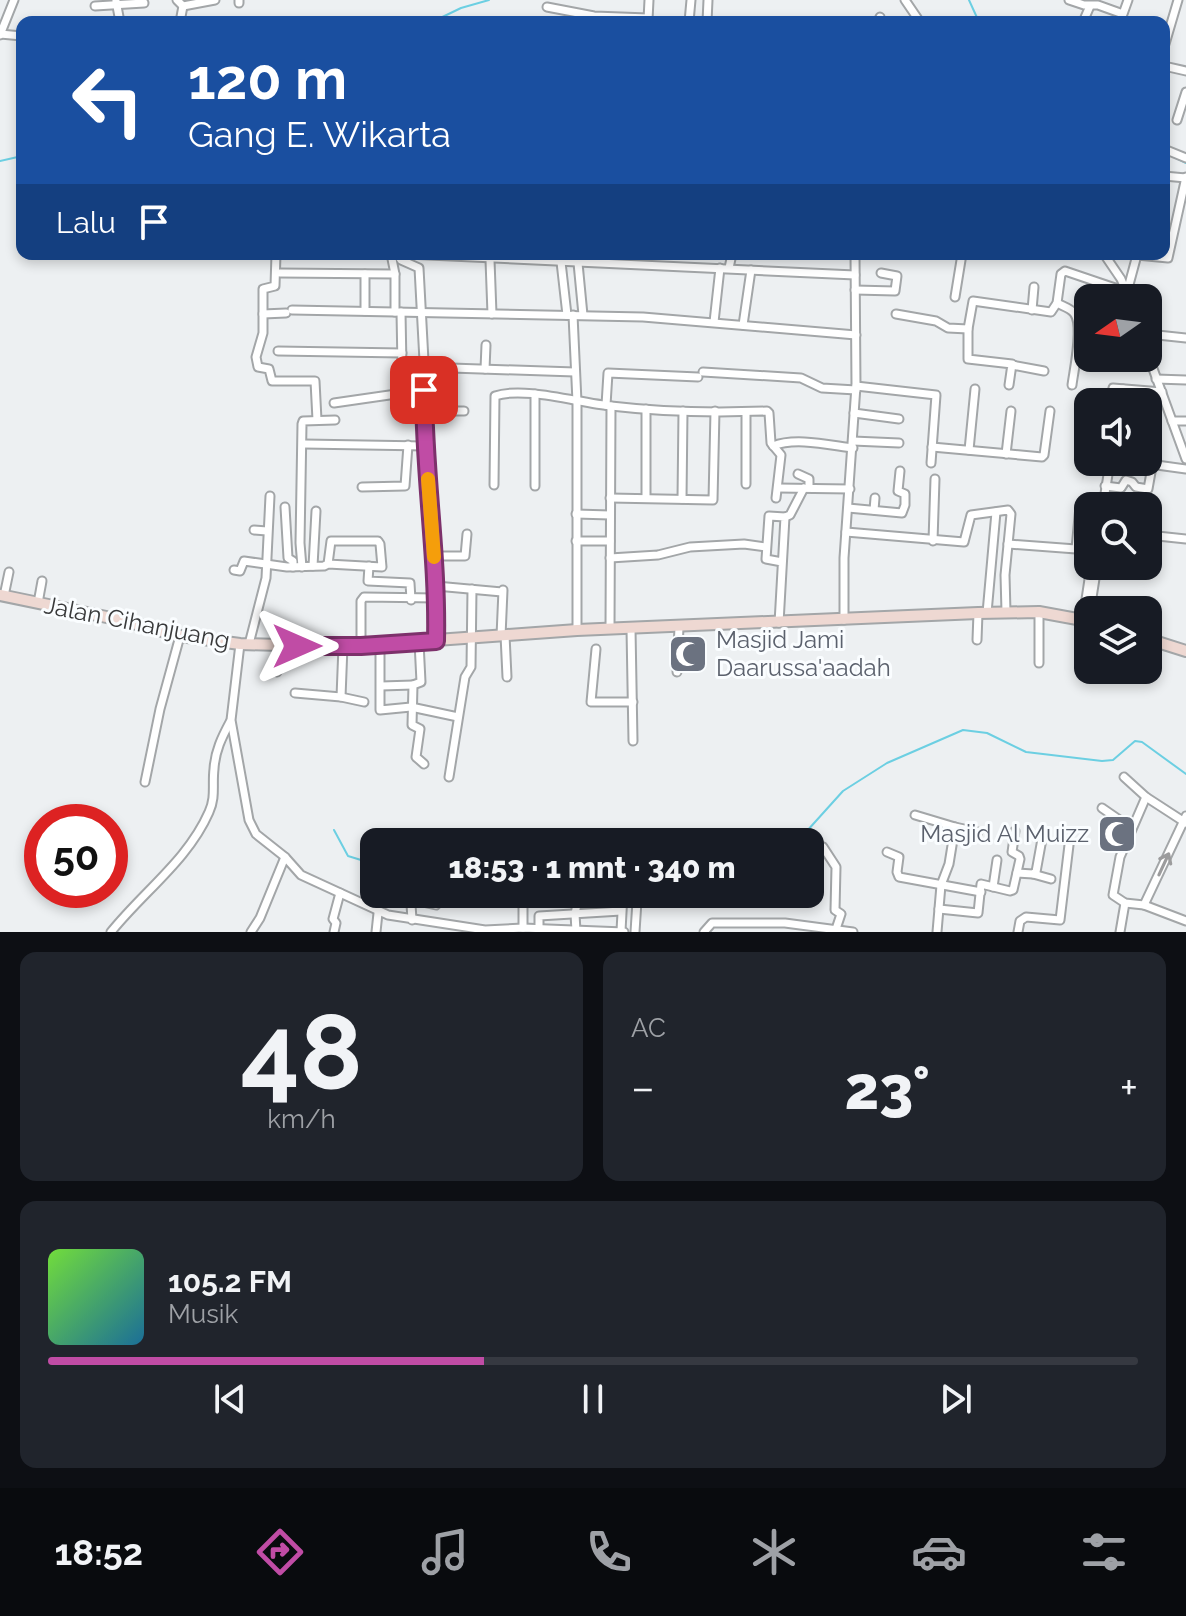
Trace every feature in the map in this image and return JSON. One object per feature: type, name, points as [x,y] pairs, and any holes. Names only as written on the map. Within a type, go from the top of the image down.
[{"type":"main road","name":"Jalan Cihanjuang","points":[[2,596],[121,620],[180,636],[278,645],[361,646],[577,630],[1006,612],[1074,616]]},
{"type":"main road","points":[[1162,643],[1186,651]]},
{"type":"street","points":[[0,35],[14,0]]},
{"type":"street","points":[[180,3],[215,0]]},
{"type":"street","points":[[1069,0],[1090,6],[1097,4],[1123,16],[1128,0]]},
{"type":"street","points":[[1170,27],[1178,0]]},
{"type":"street","points":[[95,6],[116,2],[144,3]]},
{"type":"street","points":[[1086,16],[1090,6]]},
{"type":"street","points":[[547,7],[594,16]]},
{"type":"street","points":[[1177,120],[1186,92]]},
{"type":"street","points":[[1170,249],[1186,178]]},
{"type":"street","points":[[276,260],[275,286],[263,289],[263,333],[257,347],[258,367],[269,369],[272,381],[315,381],[317,420]]},
{"type":"street","points":[[392,260],[400,312],[402,367]]},
{"type":"street","points":[[401,260],[419,268],[425,446],[437,598],[436,641]]},
{"type":"street","points":[[490,260],[492,314]]},
{"type":"street","points":[[543,260],[855,275]]},
{"type":"street","points":[[714,322],[729,260]]},
{"type":"street","points":[[844,620],[846,532],[856,388],[855,260]]},
{"type":"street","points":[[955,297],[961,260]]},
{"type":"street","points":[[1108,260],[1122,284]]},
{"type":"street","points":[[1130,284],[1136,260]]},
{"type":"street","points":[[561,262],[570,315],[577,402],[577,630]]},
{"type":"street","points":[[578,263],[583,315]]},
{"type":"street","points":[[743,325],[751,270]]},
{"type":"street","points":[[1044,371],[970,361],[968,329],[973,301],[1051,312],[1057,303],[1062,272],[1096,284]]},
{"type":"street","points":[[280,273],[395,274]]},
{"type":"street","points":[[855,290],[895,291],[897,276],[881,273]]},
{"type":"street","points":[[365,274],[365,311]]},
{"type":"street","points":[[1032,310],[1034,287]]},
{"type":"street","points":[[1057,303],[1077,317],[1079,329],[1072,385]]},
{"type":"street","points":[[263,314],[365,311],[583,315],[714,322],[856,335]]},
{"type":"street","points":[[896,314],[936,321],[948,328],[968,329]]},
{"type":"street","points":[[1162,335],[1186,338]]},
{"type":"street","points":[[485,369],[486,345]]},
{"type":"street","points":[[278,351],[402,353]]},
{"type":"street","points":[[1009,385],[1012,365]]},
{"type":"street","points":[[447,377],[447,370],[451,368],[575,372]]},
{"type":"street","points":[[1154,372],[1160,388]]},
{"type":"street","points":[[610,629],[608,373],[801,378],[822,388],[935,394],[931,463]]},
{"type":"street","points":[[1156,379],[1186,380]]},
{"type":"street","points":[[969,450],[975,389]]},
{"type":"street","points":[[334,403],[424,390]]},
{"type":"street","points":[[1162,392],[1186,459]]},
{"type":"street","points":[[535,394],[535,486]]},
{"type":"street","points":[[494,485],[495,396],[548,394],[577,402],[646,409],[767,411],[771,443],[781,455],[776,498]]},
{"type":"street","points":[[646,409],[646,498]]},
{"type":"street","points":[[424,411],[464,411]]},
{"type":"street","points":[[682,499],[683,411]]},
{"type":"street","points":[[610,498],[714,499],[715,411]]},
{"type":"street","points":[[1006,454],[1011,411]]},
{"type":"street","points":[[932,447],[1038,458],[1044,455],[1050,411]]},
{"type":"street","points":[[746,412],[746,484]]},
{"type":"street","points":[[854,413],[899,419]]},
{"type":"street","points":[[298,567],[303,421],[335,420]]},
{"type":"street","points":[[1172,421],[1186,421]]},
{"type":"street","points":[[773,446],[899,443]]},
{"type":"street","points":[[304,444],[425,446]]},
{"type":"street","points":[[362,487],[405,486],[408,445]]},
{"type":"street","points":[[1162,466],[1186,469]]},
{"type":"street","points":[[848,508],[897,514],[904,509],[905,494],[898,491],[900,471]]},
{"type":"street","points":[[782,562],[767,560],[768,517],[785,517],[792,513],[809,479],[798,474]]},
{"type":"street","points":[[1104,492],[1107,476]]},
{"type":"street","points":[[1105,486],[1121,488],[1126,480],[1147,489],[1150,476]]},
{"type":"street","points":[[933,541],[935,479]]},
{"type":"street","points":[[778,488],[850,489]]},
{"type":"street","points":[[111,932],[135,902],[186,853],[215,797],[216,755],[231,720],[245,644],[267,564],[270,496]]},
{"type":"street","points":[[874,510],[875,498]]},
{"type":"street","points":[[285,507],[288,558],[298,567]]},
{"type":"street","points":[[846,532],[964,542],[970,515],[1008,510],[1011,514],[1006,612]]},
{"type":"street","points":[[313,566],[316,511]]},
{"type":"street","points":[[977,640],[982,613],[990,601],[996,512]]},
{"type":"street","points":[[576,514],[610,515]]},
{"type":"street","points":[[779,623],[785,517]]},
{"type":"street","points":[[254,530],[267,531]]},
{"type":"street","points":[[434,556],[465,556],[467,534]]},
{"type":"street","points":[[1162,536],[1186,539]]},
{"type":"street","points":[[234,570],[240,571],[244,561],[298,567],[328,564],[382,567],[380,544],[378,541],[331,541],[328,564]]},
{"type":"street","points":[[576,541],[610,541]]},
{"type":"street","points":[[610,558],[658,555],[690,547],[744,544],[766,547]]},
{"type":"street","points":[[1008,544],[1074,549]]},
{"type":"street","points":[[369,566],[368,581],[410,583],[411,600]]},
{"type":"street","points":[[2,596],[9,572]]},
{"type":"street","points":[[38,603],[42,581]]},
{"type":"street","points":[[436,586],[503,591],[507,677]]},
{"type":"street","points":[[449,777],[465,677],[471,667],[472,589]]},
{"type":"street","points":[[361,646],[361,601],[364,597],[437,598]]},
{"type":"street","points":[[1039,612],[1039,663]]},
{"type":"street","points":[[677,672],[679,627]]},
{"type":"street","points":[[631,629],[633,741]]},
{"type":"street","points":[[145,782],[160,709],[180,636]]},
{"type":"street","points":[[381,686],[421,682],[419,642]]},
{"type":"street","points":[[380,644],[380,710],[411,707],[458,717]]},
{"type":"street","points":[[277,672],[278,645]]},
{"type":"street","points":[[341,697],[343,646]]},
{"type":"street","points":[[596,649],[591,702],[633,702]]},
{"type":"street","points":[[413,685],[412,725],[420,729],[416,757],[424,764]]},
{"type":"street","points":[[295,693],[364,702]]},
{"type":"street","points":[[231,720],[249,820],[256,834],[285,857],[301,875],[378,913],[485,930],[622,931],[621,908]]},
{"type":"street","points":[[1124,777],[1146,797],[1185,821],[1144,905]]},
{"type":"street","points":[[1146,797],[1120,857],[1112,891],[1114,897],[1125,903],[1144,905],[1185,918]]},
{"type":"street","points":[[1102,808],[1131,828]]},
{"type":"street","points":[[915,815],[978,832]]},
{"type":"street","points":[[937,932],[941,885],[949,864],[955,827]]},
{"type":"street","points":[[939,909],[978,913],[981,884],[1012,891],[1016,887],[1019,856],[1012,852],[1015,831]]},
{"type":"street","points":[[1033,874],[1037,870],[1042,839]]},
{"type":"street","points":[[1018,932],[1020,921],[1026,917],[1060,920],[1069,845]]},
{"type":"street","points":[[824,849],[836,867],[835,910],[841,914],[836,929]]},
{"type":"street","points":[[887,852],[899,857],[899,877],[981,892]]},
{"type":"street","points":[[251,932],[260,918],[285,857]]},
{"type":"street","points":[[993,887],[997,860]]},
{"type":"street","points":[[1017,873],[1051,879]]},
{"type":"street","points":[[334,932],[336,923],[333,919],[340,893]]},
{"type":"street","points":[[1120,932],[1125,903]]},
{"type":"street","points":[[411,908],[412,920]]},
{"type":"street","points":[[525,908],[530,929]]},
{"type":"street","points":[[576,908],[576,931]]},
{"type":"street","points":[[635,932],[637,908]]},
{"type":"street","points":[[530,929],[539,916],[621,911]]},
{"type":"street","points":[[376,932],[378,913]]},
{"type":"street","points":[[704,932],[712,923],[785,923],[810,929],[853,932]]},
{"type":"street","points":[[783,932],[785,923]]},
{"type":"waterway","points":[[444,16],[489,0]]},
{"type":"waterway","points":[[969,0],[976,16]]},
{"type":"waterway","points":[[0,161],[16,157]]},
{"type":"waterway","points":[[1176,158],[1186,163]]},
{"type":"waterway","points":[[810,828],[843,791],[887,763],[963,730],[987,733],[1026,752],[1102,761],[1113,760],[1135,741],[1142,742],[1186,774]]},
{"type":"waterway","points":[[334,830],[348,856],[360,860]]},
{"type":"slow traffic","points":[[428,479],[434,557]]},
{"type":"place","name":"Masjid Jami Daarussa'aadah","points":[[688,654]]},
{"type":"place","name":"Masjid Al Muizz","points":[[1117,834]]},
{"type":"route","points":[[297,646],[436,641],[437,602],[425,446],[424,390]]}]
